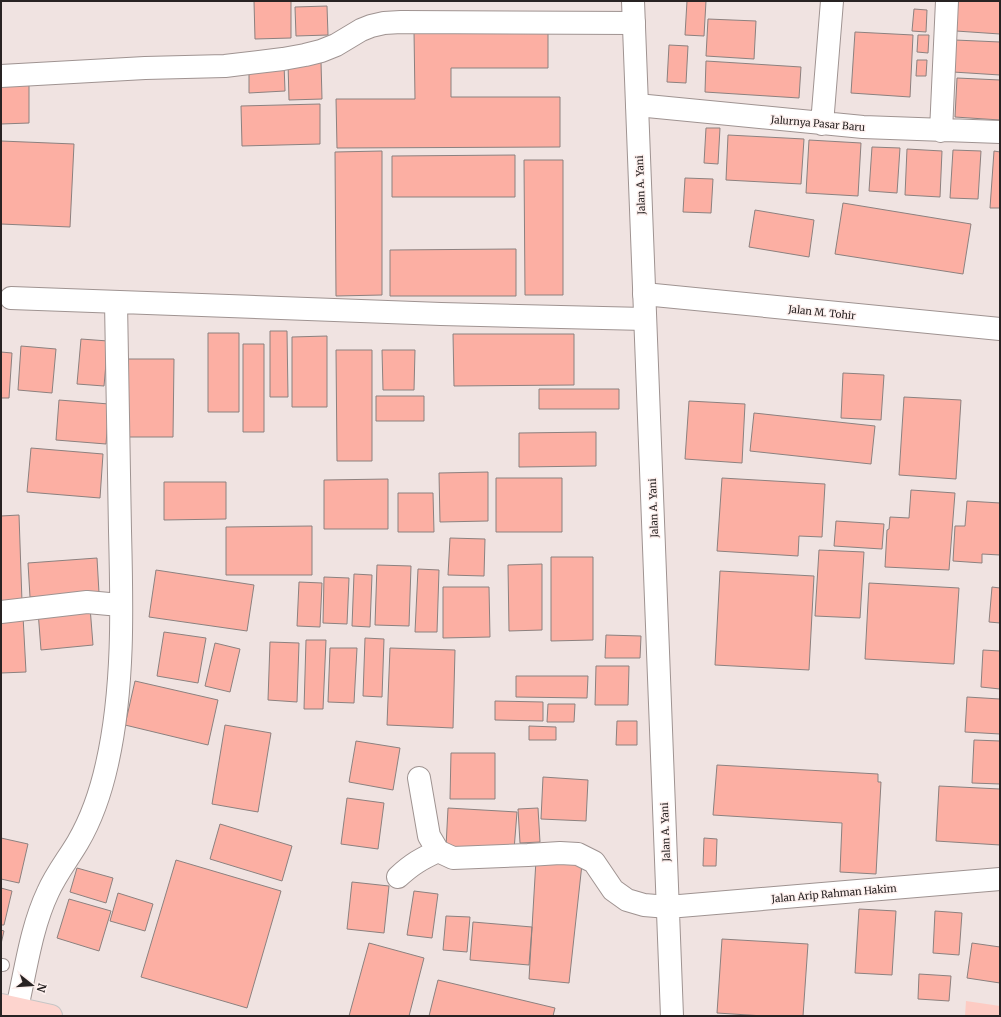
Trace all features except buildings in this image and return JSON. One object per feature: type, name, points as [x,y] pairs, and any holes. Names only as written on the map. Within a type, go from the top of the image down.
[{"type":"main road","points":[[9,1006],[51,1016]]},
{"type":"street","name":"Jalan A. Yani","points":[[633,1],[672,1016]]},
{"type":"street","points":[[822,124],[832,1]]},
{"type":"street","points":[[941,131],[947,1]]},
{"type":"street","points":[[1,76],[145,68],[225,66],[283,59],[321,51],[361,30],[384,23],[634,23]]},
{"type":"street","name":"Jalurnya Pasar Baru","points":[[637,105],[822,124],[941,131],[1000,132]]},
{"type":"street","name":"Jalan M. Tohir","points":[[644,294],[1000,329]]},
{"type":"street","points":[[11,298],[440,314],[645,319]]},
{"type":"street","points":[[9,1006],[37,918],[48,890],[77,844],[89,821],[108,764],[116,708],[120,657],[121,565],[116,302]]},
{"type":"street","points":[[1,612],[88,602],[120,605]]},
{"type":"street","points":[[398,877],[409,866],[418,860],[438,851],[429,836],[419,778]]},
{"type":"street","name":"Jalan Arip Rahman Hakim","points":[[438,851],[453,858],[560,853],[578,854],[594,862],[613,890],[627,900],[644,906],[668,907],[1000,879]]},
{"type":"shaded area","points":[[966,1001],[1000,1006],[1000,1016],[965,1016]]}]
